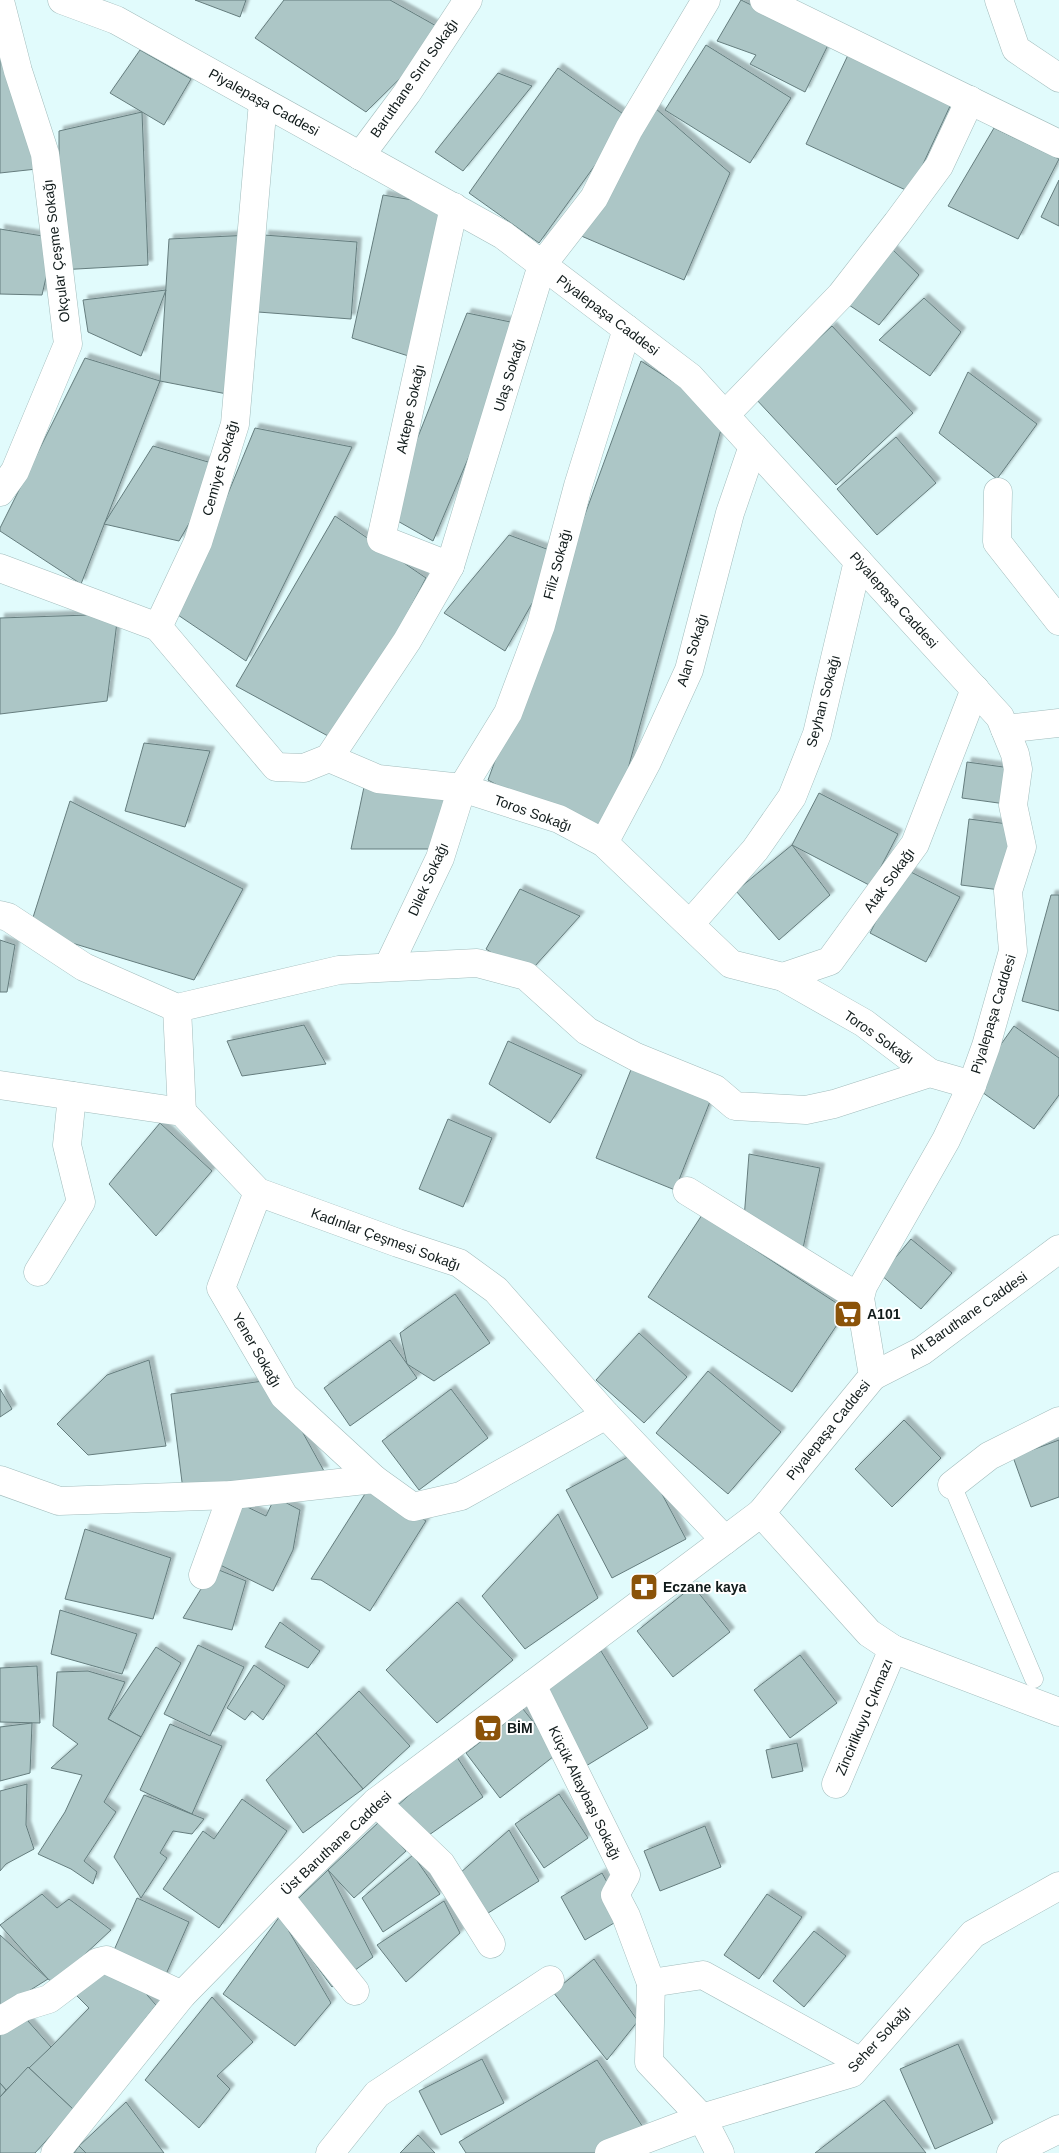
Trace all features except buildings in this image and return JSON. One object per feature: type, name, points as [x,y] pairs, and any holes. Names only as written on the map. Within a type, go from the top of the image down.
[{"type":"street","name":"Piyalepaşa Caddesi","points":[[62,0],[116,20],[502,234],[690,377],[1000,717],[1018,769],[1012,805],[1022,847],[1008,891],[1013,951],[986,1046],[972,1085],[946,1140],[863,1286],[860,1298],[873,1376],[761,1513]]},
{"type":"street","name":"Baruthane Sırtı Sokağı","points":[[360,156],[407,93],[468,0]]},
{"type":"street","name":"Ulaş Sokağı","points":[[329,758],[407,641],[450,566],[542,265],[594,198],[630,129],[706,0]]},
{"type":"street","points":[[764,0],[970,100],[1055,136]]},
{"type":"street","points":[[998,0],[1016,49],[1059,78]]},
{"type":"street","name":"Okçular Çeşme Sokağı","points":[[0,1],[18,71],[45,154],[68,344],[15,471],[0,492]]},
{"type":"street","points":[[725,415],[841,295],[898,223],[938,166],[970,100]]},
{"type":"street","name":"Cemiyet Sokağı","points":[[158,627],[198,542],[235,424],[263,102]]},
{"type":"street","name":"Aktepe Sokağı","points":[[450,566],[381,539],[454,207]]},
{"type":"street","name":"Filiz Sokağı","points":[[462,788],[508,713],[541,625],[578,486],[627,330]]},
{"type":"street","name":"Alan Sokağı","points":[[604,843],[648,762],[689,670],[730,513],[753,446]]},
{"type":"street","points":[[998,492],[997,542],[1059,620]]},
{"type":"street","name":"Seyhan Sokağı","points":[[690,924],[755,850],[792,797],[817,734],[858,561]]},
{"type":"street","points":[[0,568],[158,627],[276,767],[304,768],[329,758]]},
{"type":"street","name":"Atak Sokağı","points":[[783,977],[830,961],[915,844],[975,689]]},
{"type":"street","points":[[1005,729],[1059,723]]},
{"type":"street","name":"Toros Sokağı","points":[[329,758],[378,779],[462,788],[559,819],[604,843],[731,964],[783,977],[864,1024],[930,1073]]},
{"type":"street","name":"Dilek Sokağı","points":[[388,967],[440,858],[462,788]]},
{"type":"street","points":[[3,912],[84,967],[178,1008],[339,970],[477,963],[526,976],[587,1032],[636,1057],[715,1089],[735,1106],[806,1110],[834,1104],[930,1073],[972,1085]]},
{"type":"street","points":[[0,1086],[182,1112],[178,1008]]},
{"type":"street","points":[[38,1272],[80,1202],[67,1145],[72,1096]]},
{"type":"street","name":"Kadınlar Çeşmesi Sokağı","points":[[182,1112],[258,1192],[398,1243],[460,1263],[496,1290],[606,1415],[725,1540]]},
{"type":"street","points":[[687,1191],[860,1298]]},
{"type":"street","name":"Yener Sokağı","points":[[258,1192],[221,1288],[284,1396],[374,1479]]},
{"type":"street","name":"Alt Baruthane Caddesi","points":[[873,1376],[922,1351],[1059,1249]]},
{"type":"street","points":[[0,1480],[59,1501],[232,1495],[374,1479],[412,1507],[461,1496],[606,1415]]},
{"type":"street","points":[[952,1485],[988,1456],[1059,1421]]},
{"type":"street","points":[[202,1575],[232,1495]]},
{"type":"street","points":[[761,1513],[869,1633],[893,1649],[1059,1712]]},
{"type":"street","name":"Üst Baruthane Caddesi","points":[[55,2153],[182,1995],[279,1896],[376,1802],[761,1513]]},
{"type":"street","name":"Zincirlikuyu Çıkmazı","points":[[836,1784],[893,1649]]},
{"type":"street","name":"Küçük Altaybaşı Sokağı","points":[[532,1685],[626,1875],[615,1896],[626,1916],[651,1983],[649,2062],[702,2118],[720,2153]]},
{"type":"street","points":[[376,1802],[441,1864],[492,1944]]},
{"type":"street","name":"Seher Sokağı","points":[[609,2153],[702,2118],[852,2073],[973,1934],[1059,1886]]},
{"type":"street","points":[[279,1896],[355,1991]]},
{"type":"street","points":[[0,2021],[23,2007],[49,1999],[98,1962],[106,1960],[182,1995]]},
{"type":"street","points":[[651,1983],[703,1975],[861,2062]]},
{"type":"street","points":[[330,2153],[377,2094],[550,1980]]},
{"type":"street","points":[[1012,2153],[1059,2129]]},
{"type":"lane","points":[[952,1485],[1034,1679]]},
{"type":"place","name":"A101","points":[[848,1314]]},
{"type":"place","name":"Eczane kaya","points":[[644,1587]]},
{"type":"place","name":"BİM","points":[[488,1728]]}]
